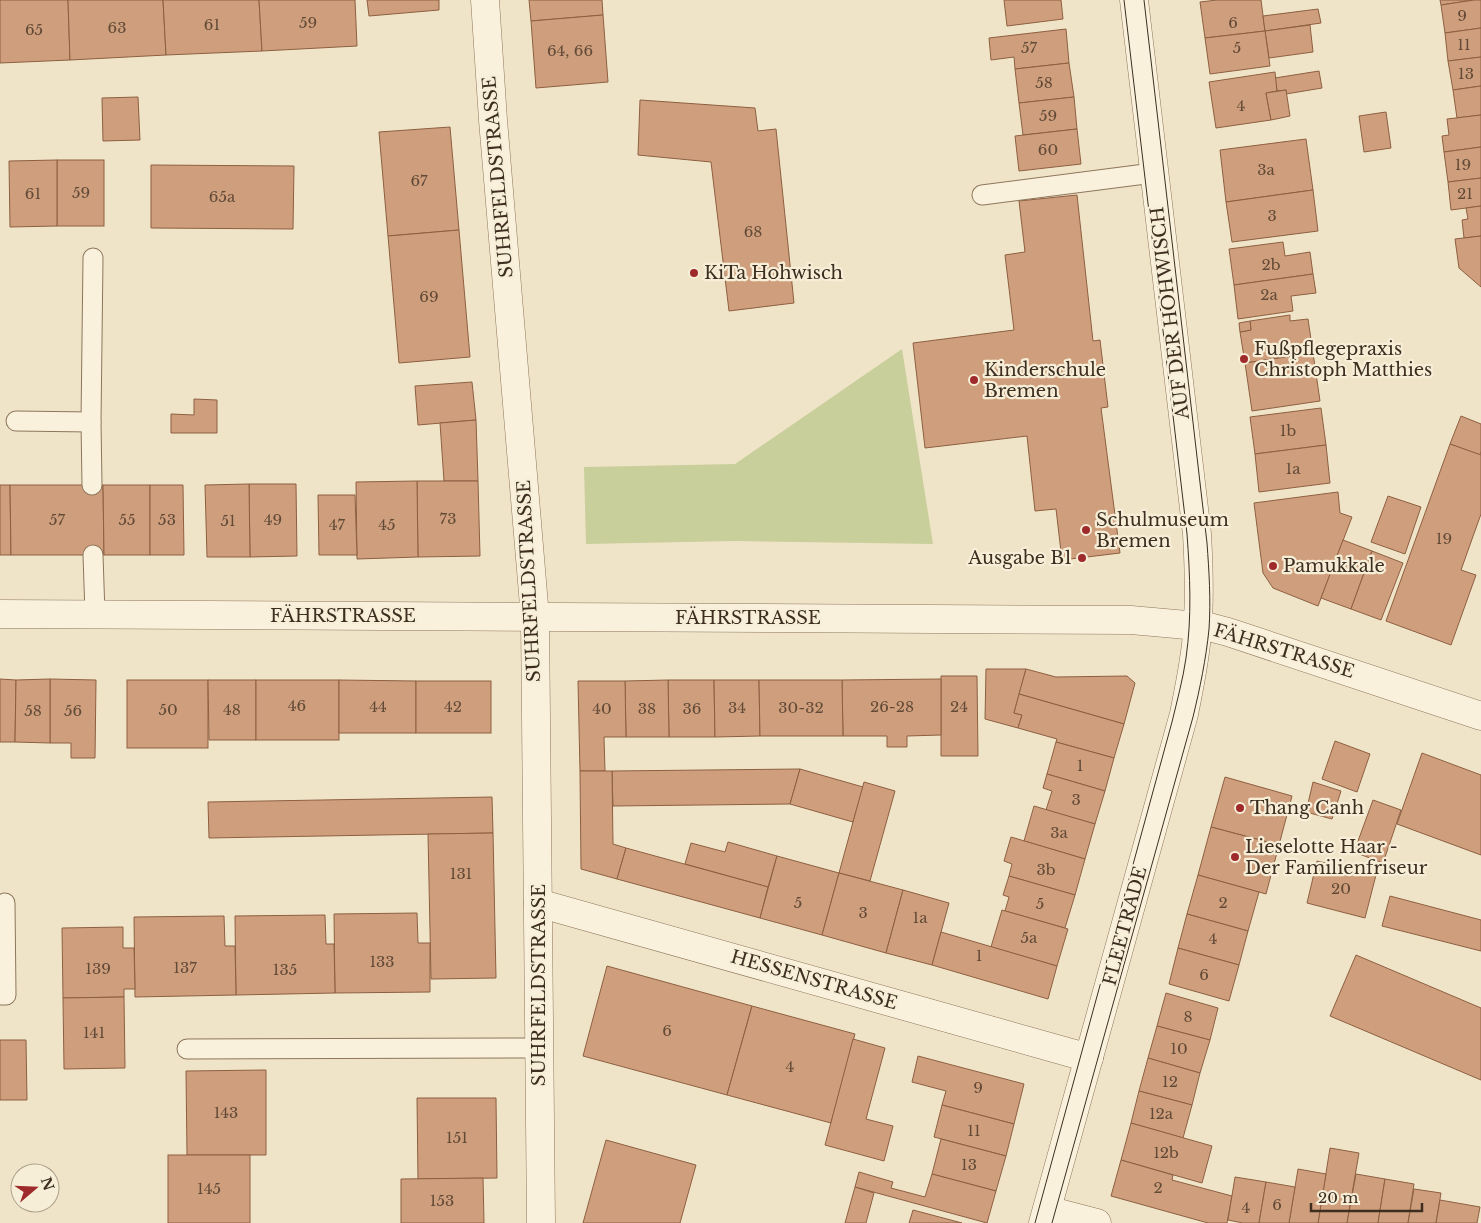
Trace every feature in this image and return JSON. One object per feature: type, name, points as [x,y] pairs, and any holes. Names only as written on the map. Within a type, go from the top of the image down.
[{"type":"street","name":"SUHRFELDSTRASSE","points":[[484,0],[492,120],[535,617],[541,1223]]},
{"type":"street","name":"AUF DER HOHWISCH","points":[[1134,0],[1197,534],[1199,579],[1198,626]]},
{"type":"street","name":"FÄHRSTRASSE","points":[[0,614],[1131,620],[1209,627],[1249,638],[1481,716]]},
{"type":"street","name":"FLEETRADE","points":[[1045,1217],[1184,714],[1193,669],[1198,626]]},
{"type":"street","name":"HESSENSTRASSE","points":[[538,903],[1089,1058]]},
{"type":"street","points":[[1045,1217],[1097,1223]]},
{"type":"lane","points":[[982,195],[1153,173]]},
{"type":"lane","points":[[92,485],[93,258]]},
{"type":"lane","points":[[16,421],[91,422]]},
{"type":"lane","points":[[93,555],[95,614]]},
{"type":"lane","points":[[0,995],[6,995],[6,903]]},
{"type":"lane","points":[[187,1049],[539,1048]]},
{"type":"green space","points":[[902,349],[933,544],[736,541],[586,544],[584,467],[735,464]]},
{"type":"building","points":[[0,0],[68,0],[70,60],[0,63]]},
{"type":"building","points":[[68,0],[163,0],[166,55],[70,60]]},
{"type":"building","points":[[163,0],[259,0],[262,51],[166,55]]},
{"type":"building","points":[[259,0],[355,0],[357,46],[262,51]]},
{"type":"building","points":[[367,0],[439,0],[439,10],[369,16]]},
{"type":"building","points":[[529,0],[602,0],[603,15],[531,21]]},
{"type":"building","points":[[1004,0],[1061,0],[1063,19],[1007,26]]},
{"type":"building","points":[[1261,0],[1265,31],[1205,38],[1200,2]]},
{"type":"building","points":[[1440,0],[1474,0],[1441,5]]},
{"type":"building","points":[[1481,0],[1481,28],[1445,33],[1441,5]]},
{"type":"building","points":[[1318,9],[1321,23],[1265,31],[1263,16]]},
{"type":"building","points":[[603,15],[608,82],[536,88],[531,21]]},
{"type":"building","points":[[1310,25],[1313,52],[1269,58],[1265,31]]},
{"type":"building","points":[[1481,28],[1481,57],[1448,61],[1445,33]]},
{"type":"building","points":[[1066,29],[1069,63],[1015,69],[1014,57],[991,60],[989,38]]},
{"type":"building","points":[[1265,31],[1270,66],[1210,74],[1205,38]]},
{"type":"building","points":[[1481,57],[1481,86],[1453,90],[1448,61]]},
{"type":"building","points":[[1069,63],[1074,97],[1019,103],[1015,69]]},
{"type":"building","points":[[1319,71],[1322,88],[1286,94],[1286,90],[1277,91],[1275,78]]},
{"type":"building","points":[[1275,72],[1277,91],[1266,93],[1271,120],[1216,128],[1209,82]]},
{"type":"building","points":[[1481,86],[1481,115],[1457,118],[1453,90]]},
{"type":"building","points":[[1286,90],[1290,116],[1271,120],[1266,93]]},
{"type":"building","points":[[138,97],[140,140],[103,141],[102,98]]},
{"type":"building","points":[[1074,97],[1077,129],[1023,135],[1019,103]]},
{"type":"building","points":[[640,100],[755,108],[758,131],[776,129],[794,303],[729,311],[711,162],[638,155]]},
{"type":"building","points":[[1386,112],[1391,148],[1364,152],[1359,116]]},
{"type":"building","points":[[1481,115],[1481,147],[1444,152],[1442,136],[1449,135],[1447,119]]},
{"type":"building","points":[[450,127],[459,230],[388,236],[379,132]]},
{"type":"building","points":[[1077,129],[1081,164],[1019,171],[1015,136]]},
{"type":"building","points":[[1306,139],[1313,190],[1226,202],[1220,150]]},
{"type":"building","points":[[1481,147],[1481,178],[1448,182],[1444,152]]},
{"type":"building","points":[[57,160],[104,160],[104,226],[57,226]]},
{"type":"building","points":[[57,160],[57,226],[10,227],[9,161]]},
{"type":"building","points":[[151,165],[294,166],[293,229],[151,228]]},
{"type":"building","points":[[1481,178],[1481,206],[1451,210],[1448,182]]},
{"type":"building","points":[[1313,190],[1318,231],[1232,242],[1226,202]]},
{"type":"building","points":[[1077,195],[1093,341],[1100,340],[1108,407],[1101,408],[1120,553],[1062,560],[1056,509],[1035,511],[1027,436],[925,448],[913,343],[1014,330],[1005,255],[1025,252],[1019,201]]},
{"type":"building","points":[[1481,206],[1481,236],[1464,238],[1462,220],[1468,219],[1466,208]]},
{"type":"building","points":[[459,230],[470,357],[399,363],[388,236]]},
{"type":"building","points":[[1481,236],[1481,287],[1459,268],[1455,239]]},
{"type":"building","points":[[1283,242],[1285,256],[1310,252],[1313,274],[1234,285],[1229,249]]},
{"type":"building","points":[[1313,274],[1316,293],[1291,296],[1293,311],[1238,319],[1234,285]]},
{"type":"building","points":[[1290,315],[1290,321],[1308,319],[1313,353],[1245,363],[1240,332],[1251,330],[1250,321]]},
{"type":"building","points":[[1250,321],[1251,330],[1240,332],[1239,323]]},
{"type":"building","points":[[1313,353],[1320,401],[1252,411],[1245,363]]},
{"type":"building","points":[[472,382],[476,420],[418,425],[415,386]]},
{"type":"building","points":[[194,399],[217,400],[217,433],[171,433],[171,414],[194,415]]},
{"type":"building","points":[[1321,408],[1326,445],[1255,454],[1250,417]]},
{"type":"building","points":[[1461,416],[1481,424],[1480,455],[1450,444]]},
{"type":"building","points":[[476,420],[478,481],[444,481],[440,423]]},
{"type":"building","points":[[1450,444],[1481,455],[1481,514],[1461,570],[1476,575],[1451,645],[1386,621]]},
{"type":"building","points":[[1326,445],[1330,483],[1259,492],[1255,454]]},
{"type":"building","points":[[417,481],[478,481],[480,556],[418,557]]},
{"type":"building","points":[[417,481],[418,557],[357,559],[356,482]]},
{"type":"building","points":[[249,484],[296,484],[297,556],[250,557]]},
{"type":"building","points":[[249,484],[250,557],[207,557],[205,485]]},
{"type":"building","points":[[0,485],[10,485],[11,555],[0,555]]},
{"type":"building","points":[[10,485],[103,485],[104,555],[11,555]]},
{"type":"building","points":[[103,485],[150,485],[150,555],[104,555]]},
{"type":"building","points":[[150,485],[183,485],[184,555],[150,555]]},
{"type":"building","points":[[1338,492],[1340,513],[1352,517],[1318,606],[1273,588],[1263,573],[1254,503]]},
{"type":"building","points":[[318,495],[355,495],[357,555],[319,555]]},
{"type":"building","points":[[1388,496],[1421,507],[1405,554],[1371,542]]},
{"type":"building","points":[[1343,540],[1372,551],[1351,609],[1321,598]]},
{"type":"building","points":[[1372,551],[1403,563],[1381,620],[1351,609]]},
{"type":"building","points":[[986,669],[1026,669],[1014,713],[1022,715],[1018,728],[985,719]]},
{"type":"building","points":[[1026,669],[1056,677],[1127,676],[1135,683],[1124,724],[1019,694]]},
{"type":"building","points":[[941,676],[977,676],[978,756],[941,756]]},
{"type":"building","points":[[0,679],[16,680],[15,742],[0,742]]},
{"type":"building","points":[[50,679],[96,680],[95,758],[71,758],[71,743],[50,743]]},
{"type":"building","points":[[50,679],[50,743],[15,742],[16,680]]},
{"type":"building","points":[[941,679],[941,735],[907,736],[907,747],[887,747],[887,736],[843,736],[842,680]]},
{"type":"building","points":[[127,680],[208,680],[208,748],[127,748]]},
{"type":"building","points":[[208,680],[256,680],[256,740],[209,740]]},
{"type":"building","points":[[256,680],[339,680],[339,740],[256,740]]},
{"type":"building","points":[[339,680],[416,681],[416,733],[339,733]]},
{"type":"building","points":[[668,680],[714,680],[715,737],[669,737]]},
{"type":"building","points":[[668,680],[669,737],[626,737],[625,681]]},
{"type":"building","points":[[714,680],[759,680],[760,736],[715,737]]},
{"type":"building","points":[[759,680],[842,680],[843,736],[760,736]]},
{"type":"building","points":[[416,681],[491,681],[491,733],[416,733]]},
{"type":"building","points":[[578,681],[625,681],[626,737],[604,737],[605,771],[580,771]]},
{"type":"building","points":[[1019,694],[1124,724],[1114,758],[1056,742],[1057,739],[1018,728],[1022,715],[1014,713]]},
{"type":"building","points":[[1335,741],[1370,754],[1357,792],[1322,779]]},
{"type":"building","points":[[1056,742],[1114,758],[1105,791],[1047,774]]},
{"type":"building","points":[[1422,753],[1481,775],[1481,855],[1397,824]]},
{"type":"building","points":[[800,769],[790,804],[613,806],[612,771]]},
{"type":"building","points":[[800,769],[863,787],[853,822],[790,804]]},
{"type":"building","points":[[580,771],[612,771],[613,844],[626,848],[617,879],[581,869]]},
{"type":"building","points":[[1047,774],[1105,791],[1095,824],[1046,810],[1052,791],[1043,788]]},
{"type":"building","points":[[1225,777],[1292,796],[1279,845],[1211,827]]},
{"type":"building","points":[[864,782],[895,791],[870,881],[839,873]]},
{"type":"building","points":[[1313,782],[1341,791],[1332,819],[1306,812]]},
{"type":"building","points":[[492,797],[493,833],[209,838],[208,802]]},
{"type":"building","points":[[1373,800],[1401,810],[1383,863],[1354,852]]},
{"type":"building","points":[[1034,806],[1095,824],[1085,859],[1024,841]]},
{"type":"building","points":[[1211,827],[1279,845],[1266,894],[1198,875]]},
{"type":"building","points":[[493,833],[496,978],[431,979],[428,834]]},
{"type":"building","points":[[1011,837],[1085,859],[1075,895],[1009,876],[1012,864],[1004,861]]},
{"type":"building","points":[[728,842],[777,856],[768,887],[685,864],[691,843],[725,852]]},
{"type":"building","points":[[626,848],[768,887],[760,918],[617,879]]},
{"type":"building","points":[[777,856],[839,873],[822,935],[760,918]]},
{"type":"building","points":[[1317,861],[1376,875],[1365,918],[1307,903]]},
{"type":"building","points":[[839,873],[903,890],[886,953],[822,935]]},
{"type":"building","points":[[1198,875],[1259,892],[1248,931],[1187,914]]},
{"type":"building","points":[[1009,876],[1075,895],[1065,928],[1005,911],[1009,897],[1003,895]]},
{"type":"building","points":[[903,890],[949,903],[932,965],[886,953]]},
{"type":"building","points":[[1390,896],[1481,920],[1481,951],[1382,926]]},
{"type":"building","points":[[1002,910],[1068,929],[1057,966],[991,947]]},
{"type":"building","points":[[417,913],[418,943],[430,943],[430,992],[335,993],[334,914]]},
{"type":"building","points":[[1187,914],[1248,931],[1239,965],[1178,948]]},
{"type":"building","points":[[325,915],[326,944],[334,944],[335,993],[236,995],[235,916]]},
{"type":"building","points":[[224,916],[225,946],[235,946],[236,995],[135,997],[134,917]]},
{"type":"building","points":[[123,927],[123,948],[134,948],[135,989],[124,989],[124,997],[63,998],[62,928]]},
{"type":"building","points":[[941,932],[1057,966],[1048,999],[932,965]]},
{"type":"building","points":[[1178,948],[1239,965],[1229,1001],[1169,984]]},
{"type":"building","points":[[1356,955],[1481,1008],[1481,1080],[1330,1016]]},
{"type":"building","points":[[607,966],[752,1006],[727,1095],[583,1056]]},
{"type":"building","points":[[1166,993],[1218,1008],[1210,1040],[1157,1026]]},
{"type":"building","points":[[124,997],[125,1068],[64,1069],[63,998]]},
{"type":"building","points":[[752,1006],[855,1034],[831,1123],[727,1095]]},
{"type":"building","points":[[1157,1026],[1210,1040],[1200,1073],[1148,1058]]},
{"type":"building","points":[[853,1039],[885,1048],[866,1119],[893,1126],[884,1161],[825,1145]]},
{"type":"building","points":[[0,1040],[26,1040],[27,1100],[0,1100]]},
{"type":"building","points":[[918,1056],[1024,1084],[1014,1124],[942,1105],[946,1091],[912,1082]]},
{"type":"building","points":[[1148,1058],[1200,1073],[1192,1105],[1139,1091]]},
{"type":"building","points":[[266,1070],[266,1155],[187,1155],[186,1071]]},
{"type":"building","points":[[1139,1091],[1192,1105],[1183,1138],[1131,1123]]},
{"type":"building","points":[[417,1098],[496,1098],[497,1178],[418,1179]]},
{"type":"building","points":[[942,1105],[1014,1124],[1006,1156],[934,1137]]},
{"type":"building","points":[[1131,1123],[1212,1146],[1202,1183],[1121,1160]]},
{"type":"building","points":[[941,1139],[1006,1156],[996,1191],[932,1174]]},
{"type":"building","points":[[606,1140],[696,1165],[680,1223],[583,1223]]},
{"type":"building","points":[[1330,1148],[1359,1153],[1347,1223],[1318,1223]]},
{"type":"building","points":[[168,1155],[250,1155],[250,1223],[168,1223]]},
{"type":"building","points":[[1121,1160],[1173,1175],[1172,1180],[1232,1196],[1227,1223],[1208,1223],[1111,1196]]},
{"type":"building","points":[[1298,1169],[1326,1174],[1318,1223],[1289,1223]]},
{"type":"building","points":[[859,1172],[893,1182],[891,1188],[925,1197],[932,1174],[996,1191],[987,1223],[855,1187]]},
{"type":"building","points":[[1356,1174],[1385,1179],[1378,1223],[1347,1223]]},
{"type":"building","points":[[1235,1177],[1266,1182],[1259,1223],[1243,1223],[1228,1220]]},
{"type":"building","points":[[483,1178],[484,1223],[401,1223],[401,1179]]},
{"type":"building","points":[[1385,1179],[1414,1184],[1408,1223],[1378,1223]]},
{"type":"building","points":[[1266,1182],[1295,1187],[1289,1223],[1259,1223]]},
{"type":"building","points":[[855,1187],[874,1193],[866,1223],[845,1223]]},
{"type":"building","points":[[1414,1189],[1441,1193],[1436,1223],[1408,1223]]},
{"type":"building","points":[[1440,1200],[1480,1207],[1477,1223],[1436,1223]]},
{"type":"building","points":[[913,1210],[962,1223],[909,1223]]},
{"type":"tram line","points":[[1035,1223],[1172,722],[1185,666],[1188,643],[1190,580],[1187,534],[1124,0]]},
{"type":"tram line","points":[[1052,1223],[1193,717],[1209,629],[1210,596],[1207,543],[1144,0]]},
{"type":"place","name":"KiTa Hohwisch","points":[[694,273]]},
{"type":"place","name":"Fußpflegepraxis Christoph Matthies","points":[[1244,359]]},
{"type":"place","name":"Kinderschule Bremen","points":[[974,380]]},
{"type":"place","name":"Schulmuseum Bremen","points":[[1086,530]]},
{"type":"place","name":"Ausgabe B1","points":[[1082,558]]},
{"type":"place","name":"Pamukkale","points":[[1273,566]]},
{"type":"place","name":"Thang Canh","points":[[1240,808]]},
{"type":"place","name":"Lieselotte Haar - Der Familienfriseur","points":[[1235,857]]}]
